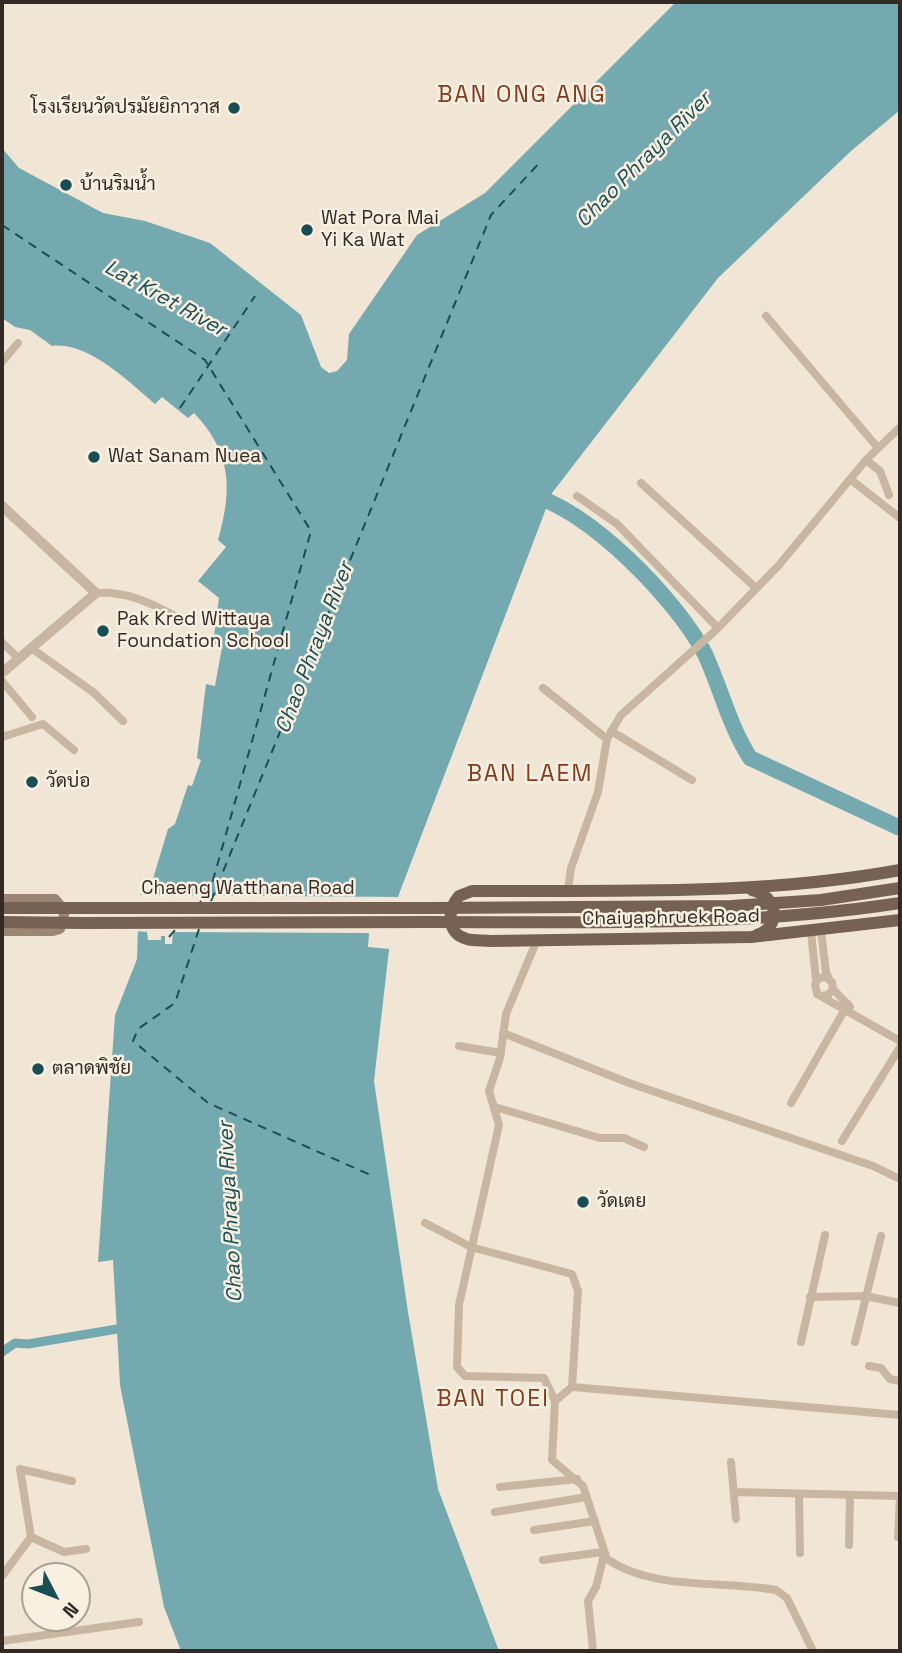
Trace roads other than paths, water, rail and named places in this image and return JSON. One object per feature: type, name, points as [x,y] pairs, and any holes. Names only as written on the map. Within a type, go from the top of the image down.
[{"type":"main road","name":"Chaiyaphruek Road","points":[[900,870],[834,881],[741,889],[472,891],[459,896],[449,914],[451,926],[466,939],[537,940],[751,937],[900,920]]},
{"type":"main road","name":"Chaiyaphruek Road","points":[[432,908],[731,906],[821,900],[900,888]]},
{"type":"main road","points":[[741,889],[759,892],[774,907],[773,923],[769,929],[751,937]]},
{"type":"main road","points":[[2,899],[55,899],[65,911],[60,929],[53,932],[2,931]]},
{"type":"main road","name":"Chaiyaphruek Road","points":[[432,922],[735,920],[822,914],[900,903]]},
{"type":"main road","name":"Chaeng Watthana Road","points":[[2,908],[432,908]]},
{"type":"main road","name":"Chaeng Watthana Road","points":[[2,922],[432,922]]},
{"type":"street","points":[[766,316],[878,448]]},
{"type":"street","points":[[2,362],[18,343]]},
{"type":"street","points":[[568,890],[571,868],[598,792],[609,735],[637,699],[715,632],[755,587],[779,565],[866,460],[900,427]]},
{"type":"street","points":[[866,460],[880,471],[889,495]]},
{"type":"street","points":[[850,479],[900,518]]},
{"type":"street","points":[[642,483],[755,587]]},
{"type":"street","points":[[576,496],[604,512],[631,537],[715,632]]},
{"type":"street","points":[[2,506],[96,593]]},
{"type":"street","points":[[2,673],[96,593],[117,592],[150,602],[175,616]]},
{"type":"street","points":[[2,642],[18,658]]},
{"type":"street","points":[[31,648],[93,692],[123,721]]},
{"type":"street","points":[[2,681],[33,717]]},
{"type":"street","points":[[543,688],[609,735],[692,780]]},
{"type":"street","points":[[2,737],[43,724],[74,750]]},
{"type":"street","points":[[816,931],[833,989],[849,1009]]},
{"type":"street","points":[[816,931],[814,987],[821,996],[849,1009],[900,1041]]},
{"type":"street","points":[[537,940],[509,1008],[501,1053],[489,1091],[499,1125],[458,1305],[458,1371],[465,1376],[544,1378],[555,1401],[552,1460],[577,1479],[587,1497],[603,1553],[597,1583],[588,1601],[593,1651]]},
{"type":"street","points":[[816,980],[822,977],[830,979]]},
{"type":"street","points":[[821,996],[828,995],[833,989]]},
{"type":"street","points":[[791,1103],[849,1009]]},
{"type":"street","points":[[503,1033],[629,1083],[873,1166],[900,1179]]},
{"type":"street","points":[[459,1046],[501,1053]]},
{"type":"street","points":[[842,1141],[900,1047]]},
{"type":"street","points":[[495,1108],[600,1138],[624,1138],[644,1147]]},
{"type":"street","points":[[425,1223],[471,1247],[572,1274],[578,1291],[572,1387]]},
{"type":"street","points":[[801,1342],[825,1235]]},
{"type":"street","points":[[855,1342],[881,1236]]},
{"type":"street","points":[[810,1297],[865,1296],[900,1303]]},
{"type":"street","points":[[869,1366],[881,1368],[890,1379],[900,1381]]},
{"type":"street","points":[[555,1401],[572,1387],[900,1415]]},
{"type":"street","points":[[731,1462],[736,1519]]},
{"type":"street","points":[[2,1576],[32,1537],[20,1469],[72,1481]]},
{"type":"street","points":[[500,1487],[577,1479]]},
{"type":"street","points":[[734,1492],[900,1496],[898,1537]]},
{"type":"street","points":[[799,1494],[800,1553]]},
{"type":"street","points":[[849,1545],[850,1495]]},
{"type":"street","points":[[495,1513],[587,1497]]},
{"type":"street","points":[[534,1530],[595,1521]]},
{"type":"street","points":[[32,1537],[64,1552],[86,1549]]},
{"type":"street","points":[[543,1560],[603,1553],[621,1566],[655,1576],[776,1590],[787,1598],[813,1651]]},
{"type":"street","points":[[2,1641],[139,1622]]},
{"type":"water","points":[[676,2],[900,2],[900,110],[851,151],[718,278],[552,493],[399,894],[391,932],[374,1081],[408,1312],[438,1489],[499,1651],[181,1651],[164,1607],[120,1385],[113,1260],[98,1262],[115,1015],[137,959],[139,895],[149,892],[168,829],[175,824],[188,785],[192,786],[201,760],[197,758],[206,684],[215,686],[222,647],[213,644],[219,598],[198,581],[226,547],[218,540],[226,504],[226,472],[215,442],[194,413],[188,418],[162,397],[155,404],[121,375],[94,357],[66,346],[52,346],[30,330],[15,327],[2,318],[2,148],[19,168],[103,213],[145,221],[210,243],[301,315],[321,367],[329,373],[337,371],[347,360],[349,334],[417,235],[485,193]]},
{"type":"waterway","points":[[529,495],[552,503],[577,517],[603,537],[629,559],[674,608],[705,654],[731,720],[750,758],[900,828]]},
{"type":"waterway","points":[[2,1352],[15,1343],[28,1344],[129,1327]]},
{"type":"place","name":"โรงเรียนวัดปรมัยยิกาวาส","points":[[234,108]]},
{"type":"place","name":"บ้านริมน้ำ","points":[[66,185]]},
{"type":"place","name":"Wat Pora Mai Yi Ka Wat","points":[[307,230]]},
{"type":"place","name":"Wat Sanam Nuea","points":[[94,457]]},
{"type":"place","name":"Pak Kred Wittaya Foundation School","points":[[103,631]]},
{"type":"place","name":"วัดบ่อ","points":[[32,782]]},
{"type":"place","name":"ตลาดพิชัย","points":[[38,1069]]},
{"type":"place","name":"วัดเตย","points":[[583,1202]]},
{"type":"district","name":"BAN ONG ANG","points":[[522,96]]},
{"type":"district","name":"BAN LAEM","points":[[530,775]]},
{"type":"district","name":"BAN TOEI","points":[[493,1400]]},
{"type":"water label","name":"Chao Phraya River","points":[[644,160]]},
{"type":"water label","name":"Lat Kret River","points":[[165,299]]},
{"type":"water label","name":"Chao Phraya River","points":[[315,648]]},
{"type":"water label","name":"Chao Phraya River","points":[[231,1212]]}]
